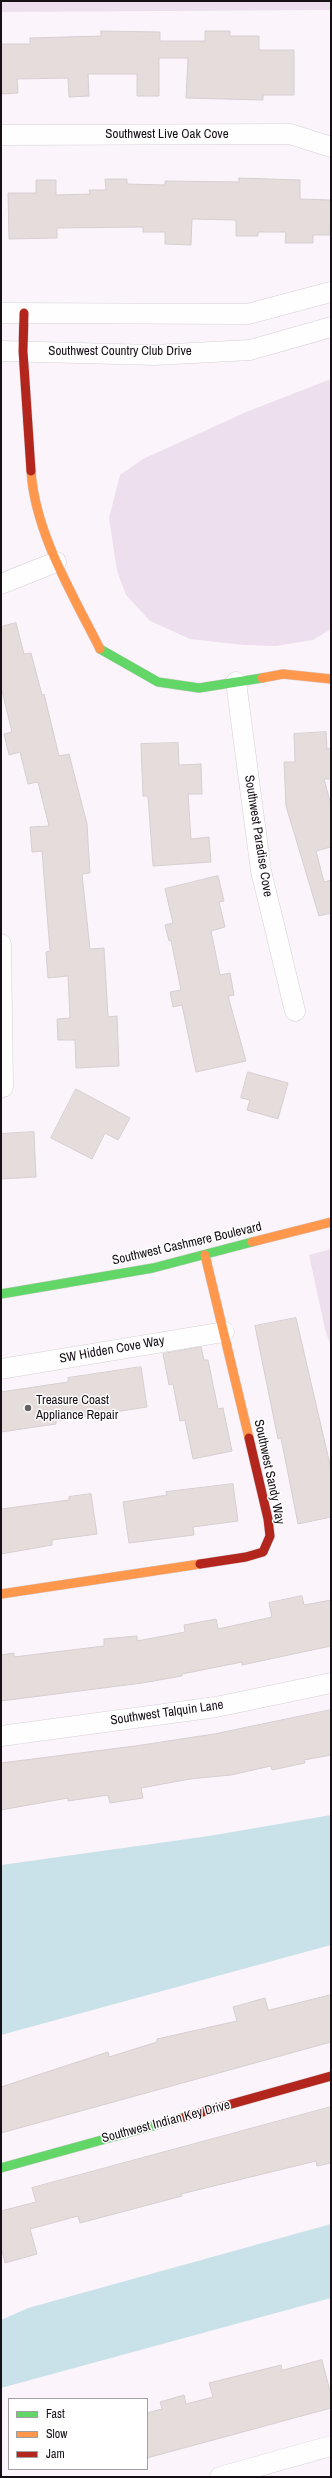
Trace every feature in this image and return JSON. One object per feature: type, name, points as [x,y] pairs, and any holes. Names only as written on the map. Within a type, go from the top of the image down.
[{"type":"street","name":"Southwest Live Oak Cove","points":[[1,135],[290,134],[331,147]]},
{"type":"street","points":[[1,313],[248,314],[331,292]]},
{"type":"street","points":[[24,313],[23,351],[32,493],[56,562],[101,652],[158,682],[199,688],[283,674],[326,677],[331,679]]},
{"type":"street","name":"Southwest Country Club Drive","points":[[1,351],[154,355],[250,350],[331,327]]},
{"type":"street","points":[[1,584],[56,562]]},
{"type":"street","name":"Southwest Paradise Cove","points":[[236,682],[261,871],[295,1011]]},
{"type":"street","points":[[1,944],[3,1087]]},
{"type":"street","name":"Southwest Cashmere Boulevard","points":[[1,1294],[153,1268],[331,1222]]},
{"type":"street","name":"Southwest Sandy Way","points":[[1,1594],[246,1557],[263,1552],[270,1536],[268,1519],[205,1255]]},
{"type":"street","name":"SW Hidden Cove Way","points":[[1,1369],[224,1332]]},
{"type":"street","name":"Southwest Talquin Lane","points":[[1,1736],[216,1707],[331,1683]]},
{"type":"street","name":"Southwest Indian Key Drive","points":[[1,2168],[331,2076]]},
{"type":"street","points":[[220,2477],[264,2471],[331,2446]]},
{"type":"shaded area","points":[[1,1],[331,1],[331,10],[1,12]]},
{"type":"shaded area","points":[[331,379],[331,629],[313,640],[276,646],[244,645],[190,639],[150,621],[126,595],[117,571],[109,518],[120,475],[143,459],[246,412]]},
{"type":"shaded area","points":[[331,1249],[331,1347],[325,1329],[309,1255]]},
{"type":"water","points":[[331,1815],[331,1945],[1,2035],[1,1865],[209,1836]]},
{"type":"water","points":[[331,2224],[331,2298],[1,2388],[1,2320],[28,2308]]},
{"type":"building","points":[[101,31],[160,32],[160,41],[205,41],[205,31],[230,31],[230,36],[259,36],[259,50],[294,50],[294,95],[263,95],[263,100],[186,98],[188,58],[159,58],[159,96],[137,96],[137,74],[88,74],[89,96],[69,97],[68,78],[17,79],[18,93],[1,94],[1,44],[30,44],[30,38],[101,36]]},
{"type":"building","points":[[239,178],[300,180],[300,199],[331,200],[330,235],[313,235],[313,243],[285,243],[286,232],[258,232],[258,236],[236,236],[236,220],[192,219],[191,245],[165,244],[165,232],[143,232],[143,227],[57,228],[57,238],[9,239],[8,193],[36,193],[36,180],[56,180],[56,195],[90,194],[89,190],[106,190],[105,179],[127,179],[127,184],[165,185],[165,181],[239,182]]},
{"type":"building","points":[[16,623],[24,654],[31,653],[42,695],[44,694],[59,756],[69,754],[87,824],[90,873],[82,874],[90,949],[104,948],[108,1017],[117,1016],[119,1066],[76,1068],[75,1040],[58,1040],[57,1019],[70,1018],[68,976],[48,978],[46,952],[50,951],[42,851],[32,852],[30,827],[49,826],[38,782],[28,784],[20,752],[9,755],[4,734],[12,732],[1,687],[1,627]]},
{"type":"building","points":[[326,732],[327,749],[331,748],[331,779],[324,779],[331,805],[331,847],[316,851],[324,882],[331,880],[331,913],[319,916],[286,806],[284,762],[295,762],[294,734]]},
{"type":"building","points":[[178,743],[179,765],[201,764],[202,794],[188,794],[191,839],[209,837],[211,862],[153,866],[148,796],[143,796],[141,744]]},
{"type":"building","points":[[218,876],[224,901],[219,902],[225,927],[211,931],[220,975],[230,973],[234,995],[228,996],[246,1061],[196,1072],[182,1005],[173,1007],[170,992],[181,990],[171,940],[169,941],[165,925],[173,923],[165,889]]},
{"type":"building","points":[[248,1072],[288,1083],[278,1119],[247,1110],[250,1100],[241,1098]]},
{"type":"building","points":[[76,1089],[130,1118],[118,1140],[105,1133],[92,1159],[51,1138]]},
{"type":"building","points":[[34,1132],[36,1177],[1,1179],[1,1134]]},
{"type":"building","points":[[296,1318],[331,1469],[331,1517],[298,1524],[281,1438],[278,1439],[255,1326]]},
{"type":"building","points":[[201,1347],[204,1360],[208,1360],[218,1409],[223,1408],[232,1451],[193,1459],[185,1420],[180,1421],[173,1384],[169,1385],[163,1354]]},
{"type":"building","points":[[141,1367],[147,1407],[56,1421],[56,1424],[1,1432],[1,1392],[68,1382],[68,1378]]},
{"type":"building","points":[[233,1484],[238,1521],[193,1527],[194,1535],[129,1543],[123,1502],[167,1495],[166,1492]]},
{"type":"building","points":[[91,1494],[97,1534],[52,1540],[52,1545],[1,1554],[1,1509],[69,1500],[69,1497]]},
{"type":"building","points":[[302,1596],[304,1605],[331,1600],[331,1646],[242,1665],[242,1662],[182,1674],[182,1676],[142,1683],[1,1701],[1,1655],[14,1653],[14,1657],[104,1646],[104,1639],[137,1636],[137,1641],[185,1632],[184,1625],[216,1619],[218,1629],[272,1617],[269,1603]]},
{"type":"building","points":[[331,1710],[331,1755],[304,1760],[305,1763],[272,1770],[271,1766],[231,1775],[190,1779],[141,1788],[143,1798],[110,1803],[108,1795],[68,1801],[68,1798],[1,1810],[1,1763],[135,1746],[214,1734]]},
{"type":"building","points":[[331,1995],[331,2042],[1,2133],[1,2087],[108,2052],[109,2057],[157,2042],[157,2039],[237,2021],[233,2007],[265,1998],[268,2010]]},
{"type":"building","points":[[331,2107],[331,2163],[317,2166],[316,2161],[181,2194],[182,2196],[80,2223],[78,2216],[30,2229],[37,2254],[5,2263],[1,2247],[1,2211],[36,2202],[32,2188]]},
{"type":"building","points":[[322,2360],[331,2395],[331,2408],[148,2458],[148,2413],[162,2409],[160,2402],[184,2395],[186,2404],[213,2397],[209,2383],[281,2365],[282,2370]]},
{"type":"traffic: fast","points":[[100,649],[158,682],[199,688],[262,678]]},
{"type":"traffic: fast","points":[[1,1294],[153,1268],[252,1242]]},
{"type":"traffic: fast","points":[[1,2168],[185,2117]]},
{"type":"traffic: slow","points":[[31,471],[34,494],[47,540],[67,585],[100,649]]},
{"type":"traffic: slow","points":[[262,678],[283,674],[331,679]]},
{"type":"traffic: slow","points":[[252,1242],[331,1222]]},
{"type":"traffic: slow","points":[[205,1255],[249,1438]]},
{"type":"traffic: slow","points":[[1,1594],[200,1564]]},
{"type":"traffic: jam","points":[[24,313],[23,351],[31,471]]},
{"type":"traffic: jam","points":[[200,1564],[246,1557],[263,1552],[270,1536],[268,1519],[249,1438]]},
{"type":"traffic: jam","points":[[185,2117],[331,2076]]},
{"type":"place","name":"Treasure Coast Appliance Repair","points":[[28,1408]]}]
